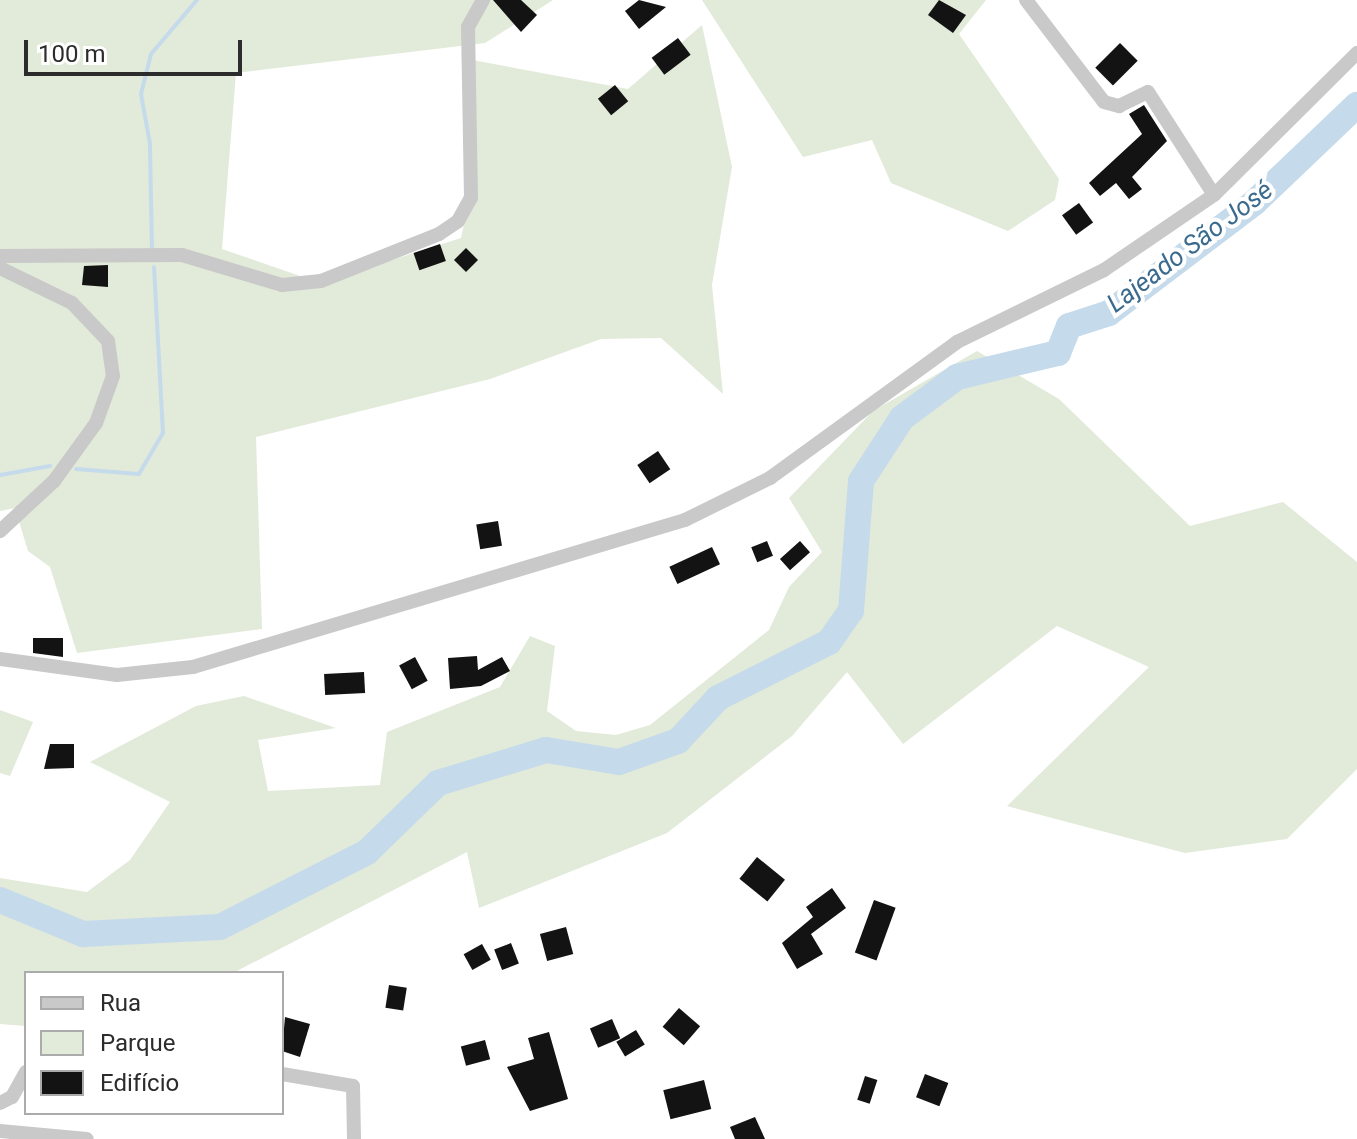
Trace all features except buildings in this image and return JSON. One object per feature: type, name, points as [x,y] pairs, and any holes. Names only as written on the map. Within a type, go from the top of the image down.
[{"type":"street","points":[[0,256],[182,255],[282,285],[321,281],[439,234],[458,221],[471,198],[468,27],[483,0]]},
{"type":"street","points":[[1026,0],[1104,102],[1119,106],[1148,92],[1214,195]]},
{"type":"street","points":[[0,659],[117,675],[193,667],[685,520],[770,478],[957,342],[1104,270],[1214,195],[1357,53]]},
{"type":"street","points":[[0,268],[72,303],[108,341],[113,376],[96,423],[54,481],[0,531]]},
{"type":"street","points":[[284,1074],[353,1086],[354,1139]]},
{"type":"street","points":[[0,1103],[12,1097],[24,1076]]},
{"type":"street","points":[[0,1131],[87,1139]]},
{"type":"green space","points":[[0,0],[553,0],[485,43],[236,73],[222,249],[320,283],[461,238],[472,187],[463,124],[467,59],[628,89],[702,25],[732,167],[712,285],[723,394],[661,338],[601,339],[490,379],[256,437],[262,629],[77,653],[50,567],[28,551],[15,508],[0,511]]},
{"type":"green space","points":[[702,0],[986,0],[959,34],[1059,179],[1055,200],[1008,231],[891,183],[872,140],[803,157]]},
{"type":"green space","points":[[977,351],[1059,399],[1190,526],[1283,502],[1357,562],[1357,769],[1287,839],[1185,853],[1007,806],[1149,667],[1057,626],[903,744],[847,672],[792,736],[667,833],[479,908],[467,852],[237,971],[24,971],[24,1026],[0,1024],[0,878],[87,892],[130,860],[170,802],[90,762],[196,706],[244,696],[336,728],[258,740],[268,791],[380,785],[387,732],[500,687],[530,636],[555,646],[547,711],[576,731],[616,735],[650,725],[769,630],[789,587],[822,552],[789,498],[873,411]]},
{"type":"green space","points":[[0,710],[33,722],[10,776],[0,773]]},
{"type":"waterway","points":[[152,251],[150,144],[141,94],[151,54],[197,0]]},
{"type":"waterway","name":"Lajeado São José","points":[[0,900],[83,934],[220,927],[367,852],[438,783],[546,750],[619,762],[678,741],[718,698],[829,642],[851,611],[861,481],[902,418],[957,377],[1058,353],[1069,326],[1109,313],[1255,202],[1357,105]]},
{"type":"waterway","points":[[76,469],[139,474],[163,433],[154,267]]},
{"type":"waterway","points":[[0,475],[50,466]]}]
